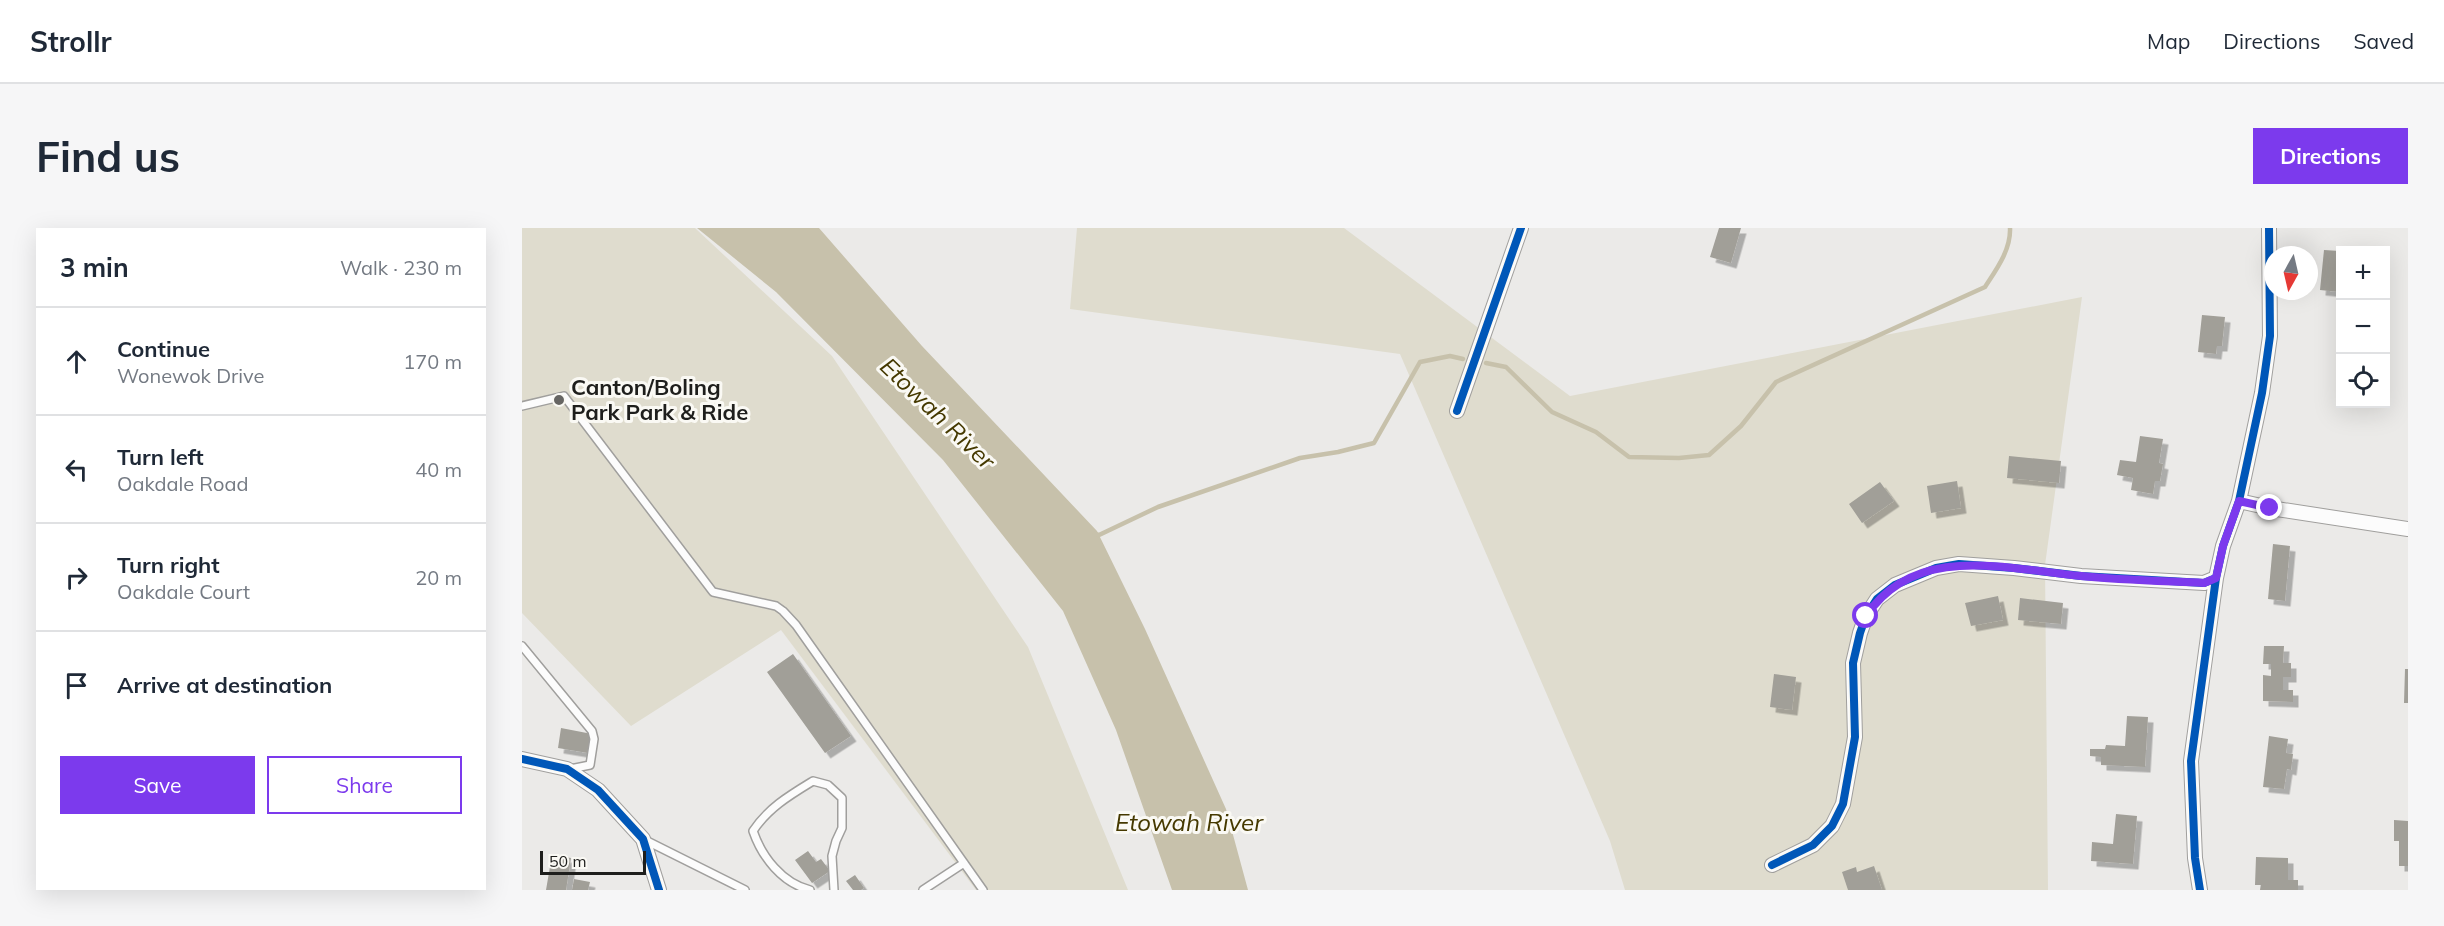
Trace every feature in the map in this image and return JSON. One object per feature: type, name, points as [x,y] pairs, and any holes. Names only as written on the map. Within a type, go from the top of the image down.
[{"type":"street","points":[[1457,411],[1521,228]]},
{"type":"street","points":[[2200,890],[2195,858],[2191,761],[2216,578],[2223,546],[2239,501],[2262,393],[2270,336],[2269,228]]},
{"type":"street","points":[[2239,501],[2270,508],[2408,529]]},
{"type":"street","points":[[1772,865],[1813,845],[1832,826],[1843,804],[1856,737],[1854,663],[1860,633],[1866,616],[1877,599],[1895,585],[1936,568],[1959,564],[2081,576],[2204,583],[2216,578]]},
{"type":"street","points":[[522,759],[567,769],[598,790],[643,839],[659,890]]},
{"type":"lane","points":[[522,406],[564,396],[712,592],[776,606],[783,611],[796,625],[982,890]]},
{"type":"lane","points":[[522,646],[592,731],[594,739],[590,765],[567,769]]},
{"type":"lane","points":[[810,890],[782,876],[759,847],[753,831],[760,819],[784,799],[813,781],[828,785],[842,798],[842,828],[832,856],[834,890]]},
{"type":"lane","points":[[643,839],[746,890]]},
{"type":"lane","points":[[923,890],[963,863]]},
{"type":"shaded area","points":[[522,228],[695,228],[832,356],[1028,647],[1128,890],[976,890],[781,630],[631,726],[522,613]]},
{"type":"shaded area","points":[[1077,228],[1344,228],[1570,396],[2082,297],[2045,565],[2048,890],[1625,890],[1610,841],[1400,354],[1070,309]]},
{"type":"water","name":"Etowah River","points":[[697,228],[819,228],[922,346],[1097,531],[1145,629],[1226,809],[1248,890],[1172,890],[1116,730],[1063,611],[943,460],[776,292]]},
{"type":"building","points":[[1719,228],[1741,228],[1731,263],[1710,257]]},
{"type":"building","points":[[2324,250],[2336,251],[2336,292],[2320,290]]},
{"type":"building","points":[[2202,315],[2225,317],[2222,346],[2217,346],[2216,354],[2198,352]]},
{"type":"building","points":[[2140,436],[2163,439],[2159,463],[2163,464],[2160,481],[2155,481],[2153,494],[2131,490],[2133,478],[2117,475],[2120,460],[2136,462]]},
{"type":"building","points":[[2009,456],[2061,461],[2059,483],[2007,478]]},
{"type":"building","points":[[1957,481],[1961,508],[1931,513],[1927,486]]},
{"type":"building","points":[[1880,482],[1894,501],[1862,523],[1849,504]]},
{"type":"building","points":[[2273,544],[2290,546],[2285,601],[2268,599]]},
{"type":"building","points":[[1998,596],[2003,620],[1971,626],[1965,603]]},
{"type":"building","points":[[2020,598],[2063,603],[2061,624],[2018,620]]},
{"type":"building","points":[[2264,646],[2284,646],[2283,663],[2291,663],[2291,677],[2283,677],[2283,690],[2293,690],[2293,702],[2263,701],[2263,675],[2271,676],[2271,664],[2263,664]]},
{"type":"building","points":[[793,654],[851,736],[825,753],[767,672]]},
{"type":"building","points":[[2405,669],[2408,669],[2408,703],[2404,703]]},
{"type":"building","points":[[1774,674],[1796,677],[1792,710],[1770,707]]},
{"type":"building","points":[[2127,716],[2148,717],[2145,767],[2101,765],[2101,757],[2090,756],[2090,749],[2105,749],[2106,745],[2125,746]]},
{"type":"building","points":[[561,728],[592,734],[588,753],[558,748]]},
{"type":"building","points":[[2269,736],[2288,739],[2286,753],[2293,754],[2291,770],[2287,769],[2284,789],[2263,787]]},
{"type":"building","points":[[2116,814],[2137,816],[2133,864],[2091,861],[2092,842],[2113,844]]},
{"type":"building","points":[[2394,820],[2408,821],[2408,866],[2399,866],[2399,841],[2394,841]]},
{"type":"building","points":[[808,851],[816,862],[821,859],[830,871],[812,883],[795,860]]},
{"type":"building","points":[[552,855],[571,858],[566,890],[546,890]]},
{"type":"building","points":[[2256,857],[2288,858],[2288,880],[2298,880],[2298,890],[2260,890],[2261,885],[2255,885]]},
{"type":"building","points":[[1874,866],[1882,890],[1848,890],[1842,872],[1856,867],[1857,872]]},
{"type":"building","points":[[855,875],[864,888],[861,890],[853,890],[846,881]]},
{"type":"building","points":[[574,879],[590,882],[588,890],[572,890]]},
{"type":"waterway","points":[[1486,363],[1506,367],[1552,412],[1596,432],[1629,457],[1679,458],[1709,455],[1741,426],[1776,382],[1985,287],[2005,252],[2010,228]]},
{"type":"waterway","points":[[1095,534],[1099,535],[1158,507],[1300,458],[1374,443],[1420,362],[1450,356],[1463,359]]},
{"type":"cycle path","points":[[1457,411],[1521,228]]},
{"type":"cycle path","points":[[2200,890],[2195,858],[2191,761],[2216,578],[2223,546],[2239,501],[2262,393],[2270,336],[2269,228]]},
{"type":"cycle path","points":[[1772,865],[1813,845],[1832,826],[1843,804],[1855,737],[1853,663],[1860,633],[1866,616],[1877,599],[1895,585],[1936,568],[1959,564],[2081,576],[2204,583],[2216,578]]},
{"type":"cycle path","points":[[522,759],[567,769],[598,790],[643,839],[659,890]]},
{"type":"place","name":"Canton/Boling Park Park & Ride","points":[[559,400]]},
{"type":"route","points":[[1866,616],[1877,599],[1895,585],[1936,568],[1959,564],[2081,576],[2204,583],[2216,578],[2223,546],[2239,501],[2270,508]]}]
